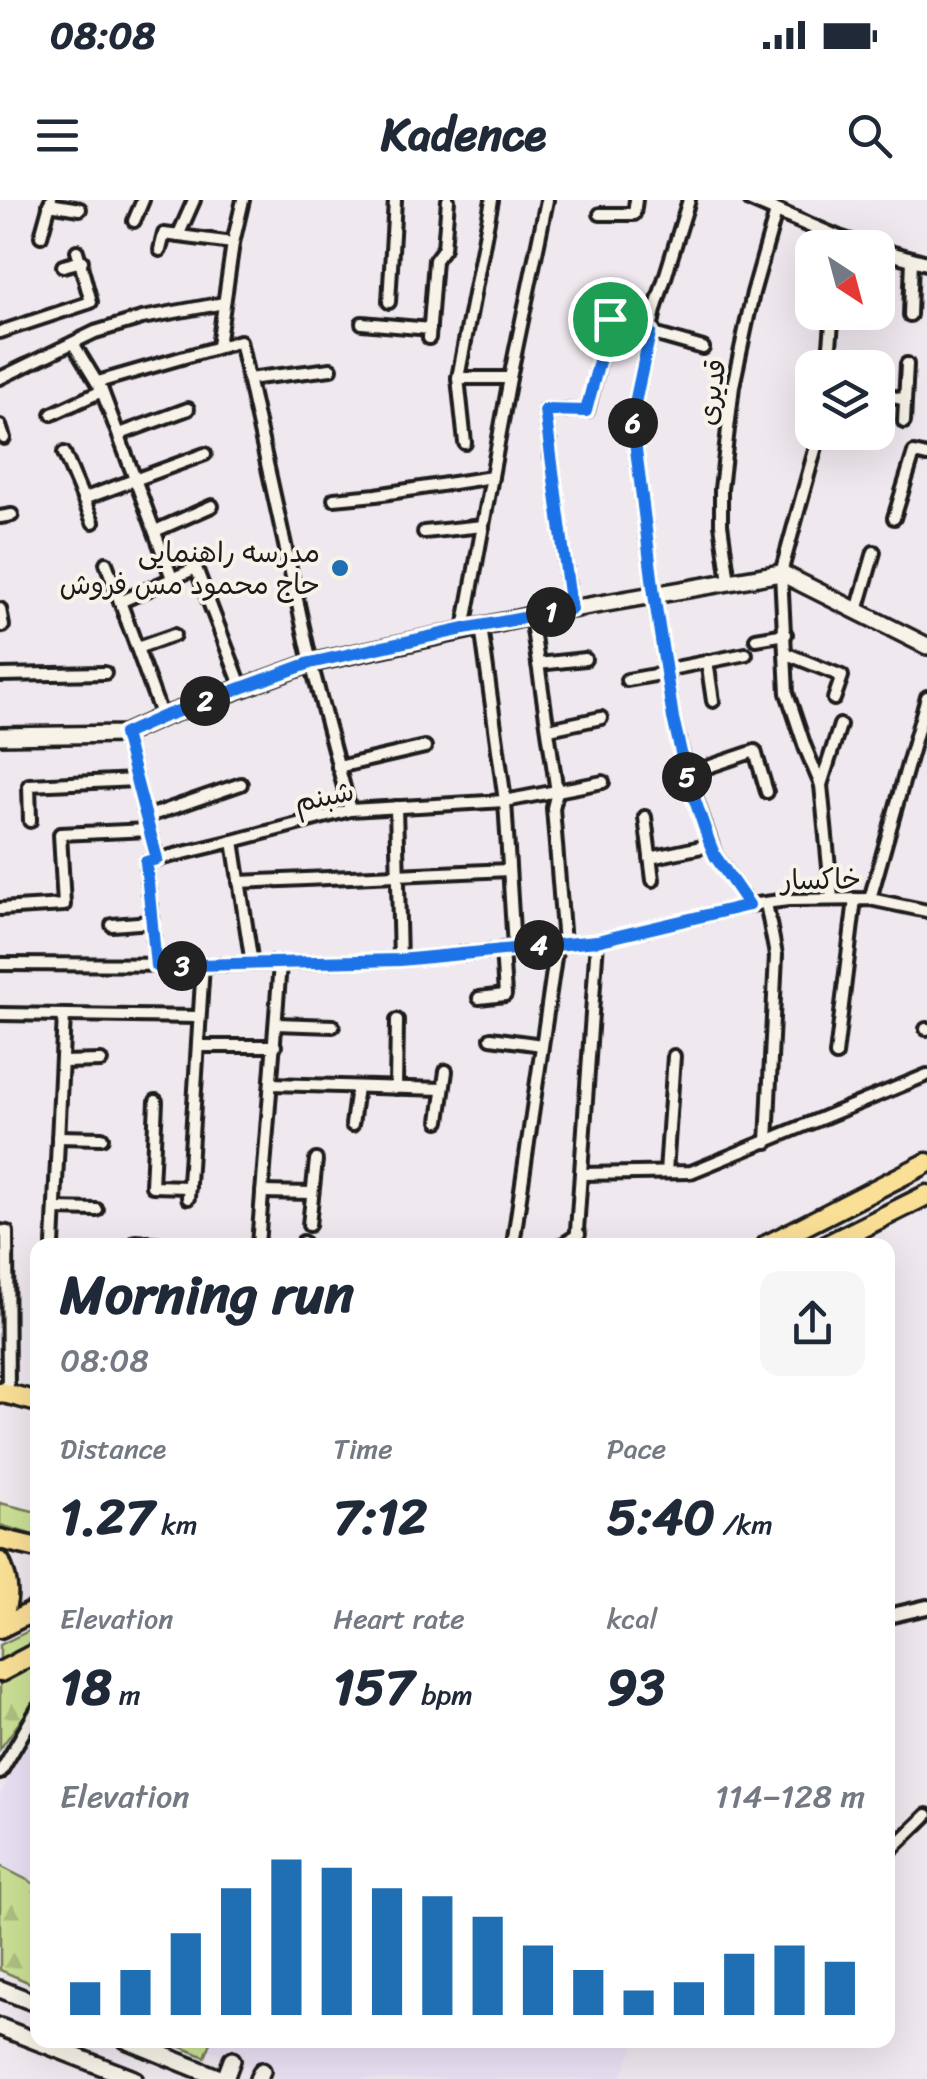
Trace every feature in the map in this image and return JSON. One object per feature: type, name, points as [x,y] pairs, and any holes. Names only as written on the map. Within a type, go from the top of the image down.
[{"type":"highway","points":[[781,1238],[927,1163]]},
{"type":"highway","points":[[841,1238],[927,1195]]},
{"type":"highway","points":[[4,1393],[30,1400]]},
{"type":"highway","points":[[0,1538],[30,1546]]},
{"type":"highway","points":[[0,1562],[8,1583],[8,1599],[0,1625]]},
{"type":"highway","points":[[0,1625],[30,1612]]},
{"type":"highway","points":[[0,1672],[30,1656]]},
{"type":"main road","points":[[0,736],[124,734],[310,663],[472,627],[781,573],[927,646]]},
{"type":"main road","points":[[0,1989],[30,2001]]},
{"type":"main road","points":[[0,2028],[30,2039]]},
{"type":"main road","points":[[53,2048],[134,2079]]},
{"type":"main road","points":[[146,2048],[223,2079],[232,2060]]},
{"type":"street","points":[[134,221],[144,200]]},
{"type":"street","points":[[178,236],[194,200]]},
{"type":"street","points":[[218,346],[243,200]]},
{"type":"street","points":[[389,302],[395,200]]},
{"type":"street","points":[[362,323],[430,333],[435,260],[444,248],[448,200]]},
{"type":"street","points":[[465,442],[458,378],[492,200]]},
{"type":"street","points":[[479,998],[505,995],[510,870],[505,801],[472,627],[483,526],[548,200]]},
{"type":"street","points":[[600,214],[634,214],[636,200]]},
{"type":"street","points":[[689,200],[655,310],[632,417],[654,594],[686,774],[715,856],[749,905]]},
{"type":"street","points":[[752,200],[812,230]]},
{"type":"street","points":[[41,236],[50,202],[80,209]]},
{"type":"street","name":"قدیری","points":[[730,582],[721,524],[721,488],[732,386],[776,212]]},
{"type":"street","points":[[160,250],[164,234],[233,242]]},
{"type":"street","points":[[895,254],[927,263]]},
{"type":"street","points":[[0,332],[91,302],[80,256],[63,266]]},
{"type":"street","points":[[910,315],[912,259]]},
{"type":"street","points":[[618,298],[655,310]]},
{"type":"street","points":[[0,378],[95,332],[142,318],[224,304]]},
{"type":"street","points":[[571,609],[545,410],[586,411],[610,319],[703,348]]},
{"type":"street","points":[[52,414],[100,386],[240,341],[310,663],[350,810]]},
{"type":"street","points":[[73,343],[100,386],[172,578]]},
{"type":"street","points":[[904,422],[907,364]]},
{"type":"street","points":[[248,379],[331,370]]},
{"type":"street","points":[[458,378],[510,378]]},
{"type":"street","points":[[895,397],[905,400]]},
{"type":"street","points":[[120,434],[188,408]]},
{"type":"street","points":[[815,450],[781,573],[788,693],[821,785],[832,898]]},
{"type":"street","points":[[64,453],[93,522]]},
{"type":"street","points":[[894,518],[914,453],[927,456]]},
{"type":"street","points":[[83,499],[205,454]]},
{"type":"street","points":[[334,499],[492,477]]},
{"type":"street","points":[[155,530],[212,506]]},
{"type":"street","points":[[424,532],[483,526]]},
{"type":"street","points":[[857,611],[874,552]]},
{"type":"street","points":[[106,563],[162,717]]},
{"type":"street","points":[[120,602],[196,568],[242,688]]},
{"type":"street","points":[[0,610],[0,626]]},
{"type":"street","points":[[514,1238],[561,944],[554,808],[557,792],[531,616]]},
{"type":"street","points":[[756,639],[786,634]]},
{"type":"street","points":[[137,648],[174,635]]},
{"type":"street","points":[[627,680],[746,654]]},
{"type":"street","points":[[787,654],[842,676],[834,699]]},
{"type":"street","points":[[538,664],[586,659]]},
{"type":"street","points":[[707,661],[713,701]]},
{"type":"street","points":[[0,675],[104,673]]},
{"type":"street","points":[[870,899],[927,698]]},
{"type":"street","points":[[549,728],[601,718]]},
{"type":"street","points":[[821,785],[840,725]]},
{"type":"street","points":[[124,734],[157,859],[146,862],[156,966]]},
{"type":"street","points":[[338,767],[424,748]]},
{"type":"street","points":[[686,774],[754,751],[767,792]]},
{"type":"street","points":[[30,821],[30,785],[136,780]]},
{"type":"street","name":"شبنم","points":[[157,859],[350,810],[505,801],[604,782]]},
{"type":"street","points":[[146,817],[241,784]]},
{"type":"street","points":[[396,808],[400,960]]},
{"type":"street","points":[[645,817],[653,880]]},
{"type":"street","points":[[0,909],[64,905],[60,834],[149,830]]},
{"type":"street","points":[[233,841],[252,964]]},
{"type":"street","points":[[650,858],[710,844]]},
{"type":"street","points":[[239,882],[510,870]]},
{"type":"street","points":[[836,1055],[855,899]]},
{"type":"street","name":"خاکسار","points":[[0,964],[203,966],[400,960],[597,941],[766,903],[870,899],[927,911]]},
{"type":"street","points":[[766,903],[776,955],[767,1142]]},
{"type":"street","points":[[112,925],[151,922]]},
{"type":"street","points":[[578,1238],[597,941]]},
{"type":"street","points":[[259,1238],[280,964]]},
{"type":"street","points":[[156,1102],[152,1186],[188,1192],[203,966]]},
{"type":"street","points":[[0,1014],[200,1018]]},
{"type":"street","points":[[53,1238],[64,1015]]},
{"type":"street","points":[[396,1088],[398,1020]]},
{"type":"street","points":[[276,1024],[334,1026]]},
{"type":"street","points":[[491,1038],[542,1045]]},
{"type":"street","points":[[198,1046],[275,1046]]},
{"type":"street","points":[[666,1172],[674,1056]]},
{"type":"street","points":[[62,1062],[101,1061]]},
{"type":"street","points":[[439,1121],[446,1071]]},
{"type":"street","points":[[582,1174],[690,1172],[706,1168],[927,1075]]},
{"type":"street","points":[[272,1084],[443,1089]]},
{"type":"street","points":[[352,1124],[357,1087]]},
{"type":"street","points":[[58,1137],[102,1138]]},
{"type":"street","points":[[309,1225],[316,1160]]},
{"type":"street","points":[[262,1192],[312,1193]]},
{"type":"street","points":[[55,1210],[96,1210]]},
{"type":"street","points":[[4,1232],[4,1393]]},
{"type":"street","points":[[895,1614],[927,1607]]},
{"type":"street","points":[[0,1773],[30,1722]]},
{"type":"street","points":[[895,1846],[927,1815]]},
{"type":"shaded area","points":[[30,1737],[30,1976],[0,1963],[0,1795]]},
{"type":"shaded area","points":[[204,2048],[634,2048],[620,2079],[280,2079]]},
{"type":"green space","points":[[0,1503],[30,1510],[30,1534],[0,1525]]},
{"type":"green space","points":[[30,1630],[30,1648],[0,1663],[0,1645]]},
{"type":"green space","points":[[30,1663],[30,1708],[0,1749],[0,1678]]},
{"type":"green space","points":[[0,1866],[30,1881],[30,1983],[0,1970]]},
{"type":"green space","points":[[184,2048],[209,2048],[205,2057]]},
{"type":"place","name":"مدرسه راهنمایی حاج محمود مس فروش","points":[[340,568]]},
{"type":"route","points":[[610,319],[650,333],[632,417],[673,718],[686,774],[710,844],[749,905],[597,941],[400,960],[156,966],[146,862],[157,859],[124,734],[310,663],[571,609],[545,410],[586,411],[610,319]]}]
